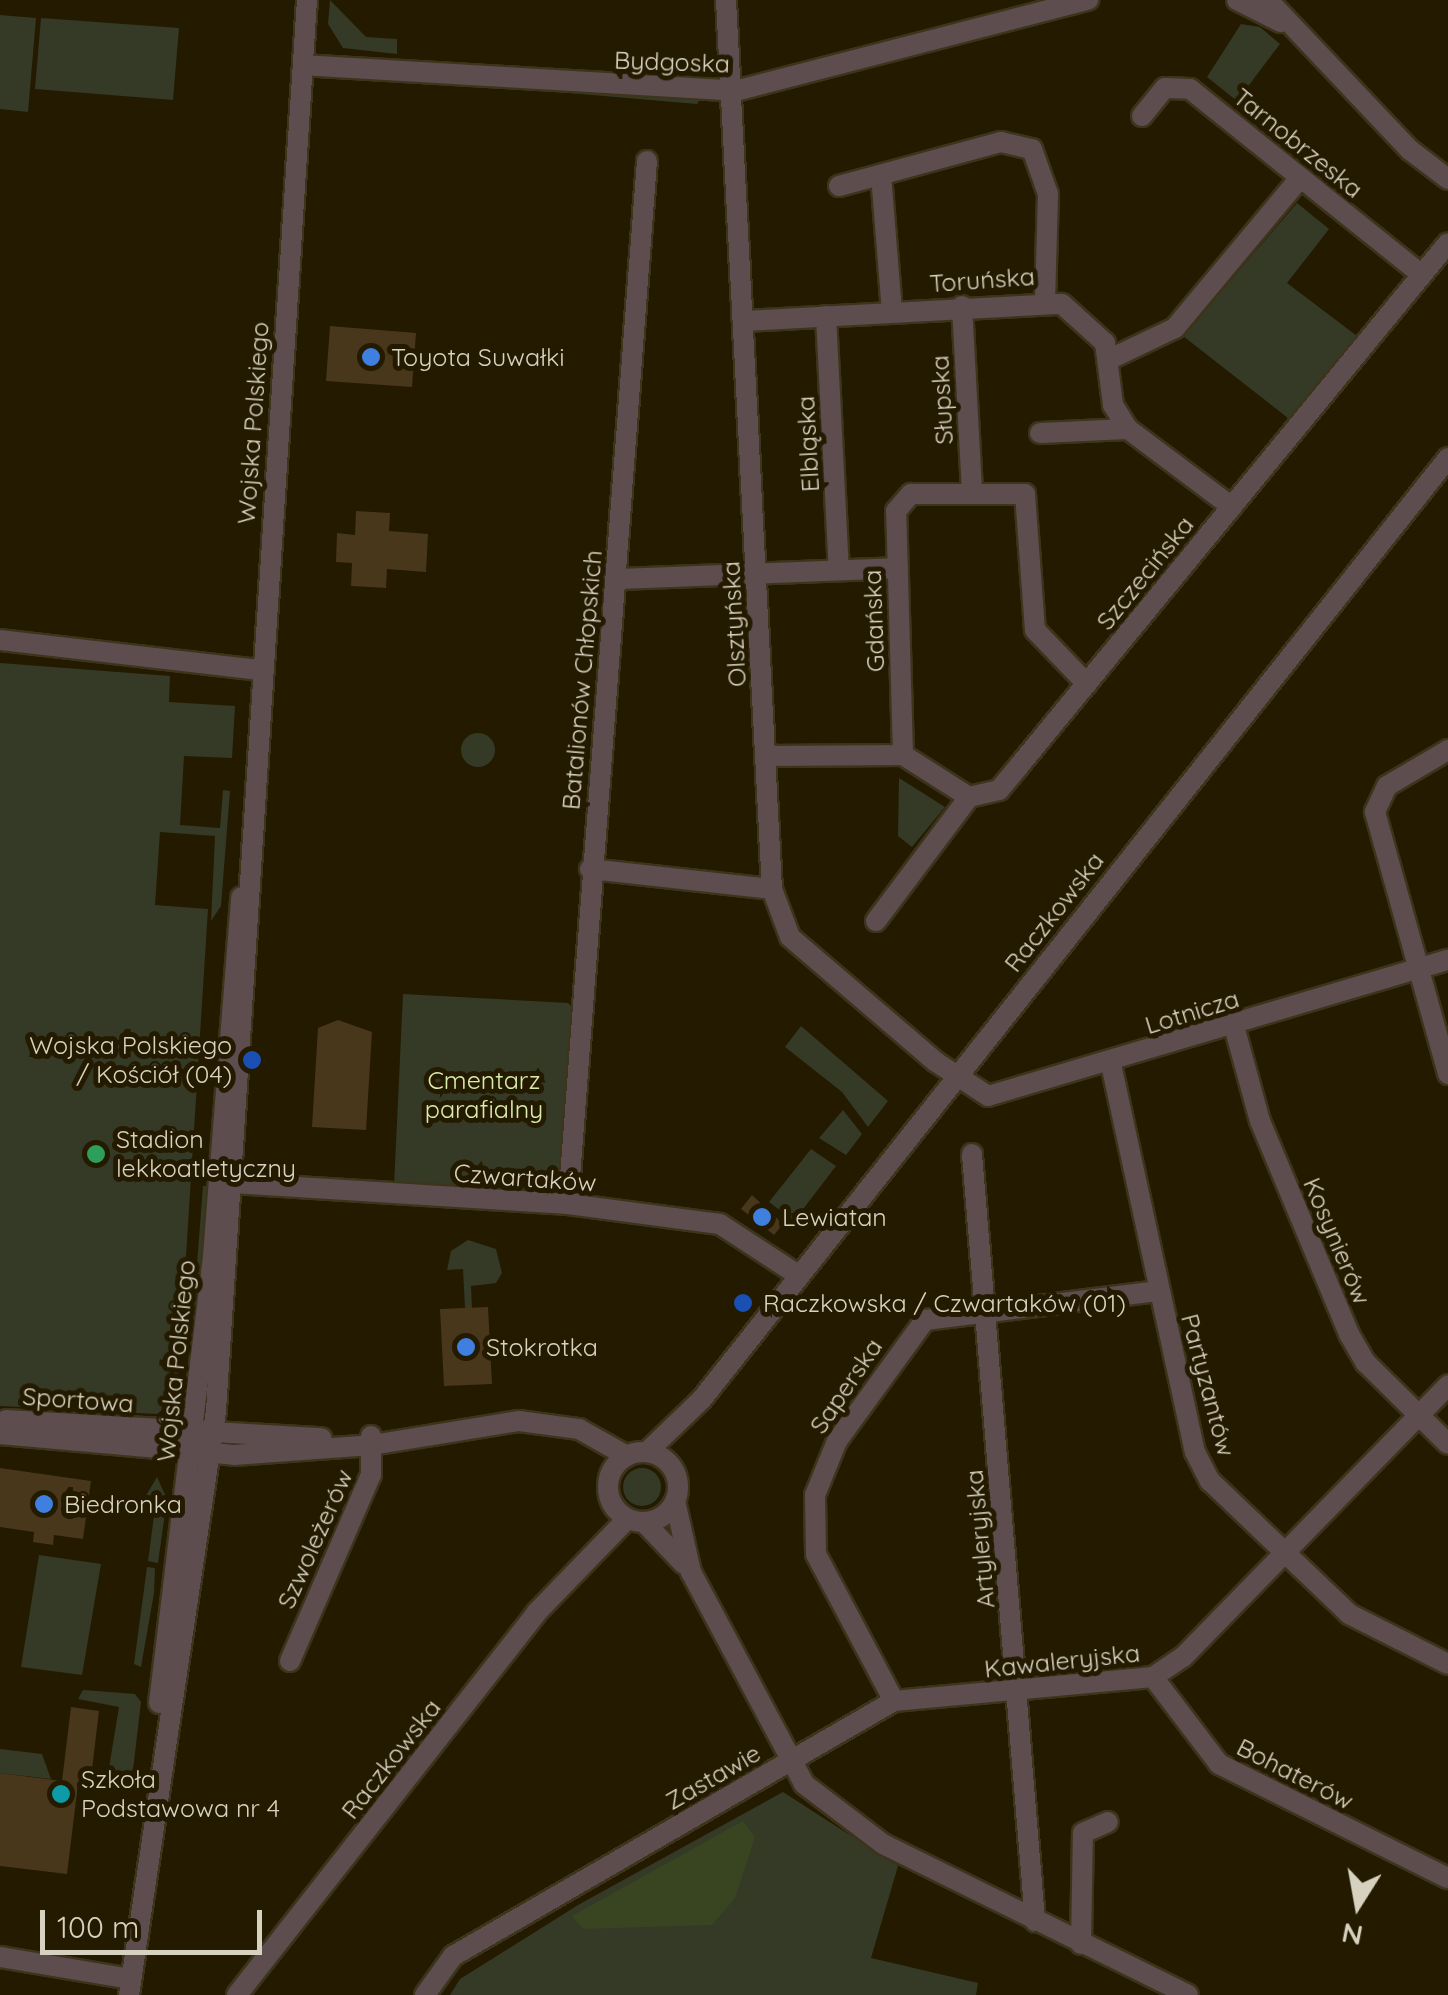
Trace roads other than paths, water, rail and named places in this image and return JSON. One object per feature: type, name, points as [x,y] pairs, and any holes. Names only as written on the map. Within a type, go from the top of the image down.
[{"type":"street","name":"Wojska Polskiego","points":[[122,1989],[202,1443],[233,1184],[260,670],[308,0]]},
{"type":"street","name":"Olsztyńska","points":[[726,0],[734,91],[772,889],[804,953],[954,1076]]},
{"type":"street","name":"Bydgoska","points":[[303,65],[734,91],[1022,8],[1088,0]]},
{"type":"street","points":[[1237,0],[1283,23]]},
{"type":"street","points":[[1268,0],[1283,23],[1448,179]]},
{"type":"street","name":"Tarnobrzeska","points":[[1142,116],[1165,88],[1190,89],[1422,275]]},
{"type":"street","points":[[840,186],[1001,142],[1032,149],[1048,194],[1045,300]]},
{"type":"street","name":"Batalionów Chłopskich","points":[[568,1204],[590,869],[617,579],[647,161]]},
{"type":"street","points":[[881,175],[892,312]]},
{"type":"street","points":[[1110,359],[1176,328],[1300,178]]},
{"type":"street","name":"Szczecińska","points":[[876,921],[969,797],[999,790],[1448,243]]},
{"type":"street","name":"Toruńska","points":[[744,322],[1045,300],[1094,326],[1110,359],[1113,405],[1128,429]]},
{"type":"street","name":"Słupska","points":[[962,306],[972,491]]},
{"type":"street","name":"Elbląska","points":[[826,316],[839,570]]},
{"type":"street","points":[[1040,433],[1128,429],[1232,507]]},
{"type":"street","name":"Raczkowska","points":[[637,1454],[702,1400],[954,1076],[1448,458]]},
{"type":"street","points":[[972,491],[1026,494],[1035,630],[1086,684]]},
{"type":"street","name":"Gdańska","points":[[903,755],[896,511],[912,494],[972,491]]},
{"type":"street","points":[[617,579],[898,568]]},
{"type":"street","points":[[0,640],[260,670]]},
{"type":"street","points":[[1448,750],[1387,786],[1375,812],[1415,970],[1448,1074]]},
{"type":"street","points":[[765,756],[903,755],[969,797]]},
{"type":"street","name":"Wojska Polskiego","points":[[202,1443],[236,925],[249,850]]},
{"type":"street","points":[[590,869],[772,889]]},
{"type":"street","name":"Lotnicza","points":[[954,1076],[997,1096],[1448,960]]},
{"type":"street","name":"Kosynierów","points":[[1234,1026],[1260,1121],[1349,1334],[1366,1363],[1448,1444]]},
{"type":"street","name":"Partyzantów","points":[[1111,1064],[1157,1291],[1195,1452],[1210,1481],[1350,1614],[1448,1664]]},
{"type":"street","name":"Artyleryjska","points":[[972,1154],[1019,1692],[1034,1921]]},
{"type":"street","name":"Czwartaków","points":[[233,1184],[568,1204],[720,1224],[798,1275]]},
{"type":"street","name":"Saperska","points":[[894,1701],[816,1554],[815,1495],[837,1440],[914,1327],[984,1308],[1157,1291]]},
{"type":"street","name":"Kawaleryjska","points":[[792,1761],[894,1701],[1153,1677],[1284,1554],[1448,1385]]},
{"type":"street","name":"Raczkowska","points":[[673,1469],[702,1400]]},
{"type":"street","name":"Sportowa","points":[[0,1420],[202,1443]]},
{"type":"street","points":[[202,1443],[371,1441],[533,1422],[579,1429],[673,1469],[675,1501],[691,1572],[792,1761]]},
{"type":"street","points":[[533,1422],[576,1442],[610,1473],[611,1503],[636,1520],[691,1572]]},
{"type":"street","name":"Sportowa","points":[[0,1434],[202,1443]]},
{"type":"street","name":"Szwoleżerów","points":[[290,1661],[371,1475],[371,1441]]},
{"type":"street","points":[[610,1473],[637,1454]]},
{"type":"street","points":[[636,1520],[675,1501]]},
{"type":"street","name":"Raczkowska","points":[[238,1995],[586,1555],[611,1503]]},
{"type":"street","name":"Raczkowska","points":[[586,1555],[636,1520]]},
{"type":"street","name":"Bohaterów","points":[[1153,1677],[1219,1764],[1448,1878]]},
{"type":"street","name":"Zastawie","points":[[425,1995],[452,1956],[792,1761],[804,1784],[883,1844],[1188,1995]]},
{"type":"street","points":[[1081,1944],[1083,1833],[1108,1822]]},
{"type":"street","points":[[0,1958],[122,1989]]},
{"type":"place","name":"Toyota Suwałki","points":[[371,357]]},
{"type":"place","name":"Wojska Polskiego / Kościół (04)","points":[[252,1060]]},
{"type":"place","name":"Stadion lekkoatletyczny","points":[[96,1154]]},
{"type":"place","name":"Lewiatan","points":[[762,1217]]},
{"type":"place","name":"Raczkowska / Czwartaków (01)","points":[[743,1303]]},
{"type":"place","name":"Stokrotka","points":[[466,1347]]},
{"type":"place","name":"Biedronka","points":[[44,1504]]},
{"type":"place","name":"Szkoła Podstawowa nr 4","points":[[61,1794]]},
{"type":"park label","name":"Cmentarz parafialny","points":[[484,1096]]}]
